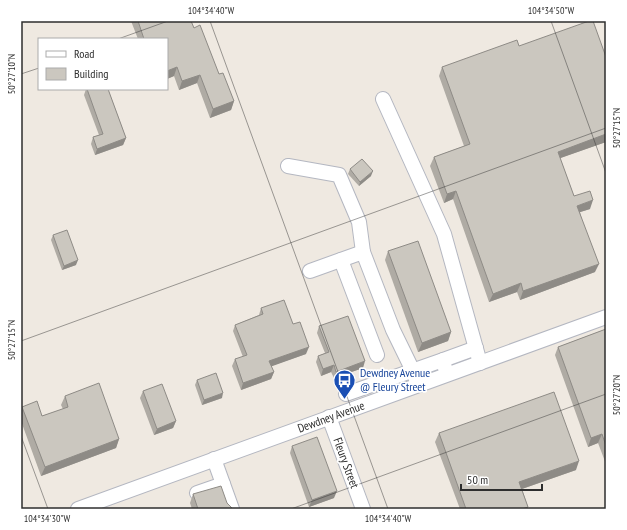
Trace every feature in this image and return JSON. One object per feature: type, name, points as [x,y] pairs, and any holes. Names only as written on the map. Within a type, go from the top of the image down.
[{"type":"street","points":[[384,99],[444,234],[480,363]]},
{"type":"street","points":[[288,166],[339,175],[359,222],[363,252],[393,330],[413,371],[418,385]]},
{"type":"street","points":[[310,271],[363,252]]},
{"type":"street","points":[[341,260],[377,355]]},
{"type":"street","name":"Dewdney Avenue","points":[[78,509],[606,317]]},
{"type":"street","points":[[346,394],[476,348]]},
{"type":"street","points":[[443,360],[447,374]]},
{"type":"street","name":"Fleury Street","points":[[329,417],[363,509]]},
{"type":"street","points":[[214,459],[232,509]]},
{"type":"street","points":[[197,493],[223,484]]},
{"type":"building","points":[[138,21],[191,21],[194,28],[200,25],[219,74],[223,73],[234,101],[213,109],[200,75],[182,81],[177,67],[168,71],[168,38],[144,38]]},
{"type":"building","points":[[589,21],[593,21],[606,57],[606,134],[558,152],[574,196],[590,191],[593,200],[577,206],[599,264],[523,291],[521,283],[493,294],[456,191],[447,194],[434,157],[470,144],[442,67],[517,40],[519,46]]},
{"type":"building","points":[[87,90],[108,90],[126,138],[97,149],[93,137],[103,134]]},
{"type":"building","points":[[362,159],[373,171],[360,182],[350,169]]},
{"type":"building","points":[[67,230],[78,260],[64,266],[53,235]]},
{"type":"building","points":[[418,241],[451,332],[422,343],[388,251]]},
{"type":"building","points":[[284,300],[293,324],[300,322],[309,347],[269,361],[274,372],[243,383],[235,359],[247,355],[235,325],[263,314],[261,308]]},
{"type":"building","points":[[348,316],[365,361],[336,372],[334,365],[323,369],[318,356],[329,352],[319,326]]},
{"type":"building","points":[[606,329],[606,446],[602,434],[591,438],[558,347]]},
{"type":"building","points":[[216,373],[223,393],[204,400],[197,380]]},
{"type":"building","points":[[99,383],[119,439],[45,467],[22,407],[37,401],[42,416],[68,407],[65,396]]},
{"type":"building","points":[[162,384],[176,421],[157,429],[143,391]]},
{"type":"building","points":[[554,392],[579,461],[519,482],[528,507],[522,509],[466,509],[439,433]]},
{"type":"building","points":[[317,437],[337,491],[312,500],[292,446]]},
{"type":"building","points":[[221,486],[227,503],[233,509],[198,509],[193,494]]},
{"type":"place","name":"Dewdney Avenue @ Fleury Street","points":[[344,400]]}]
